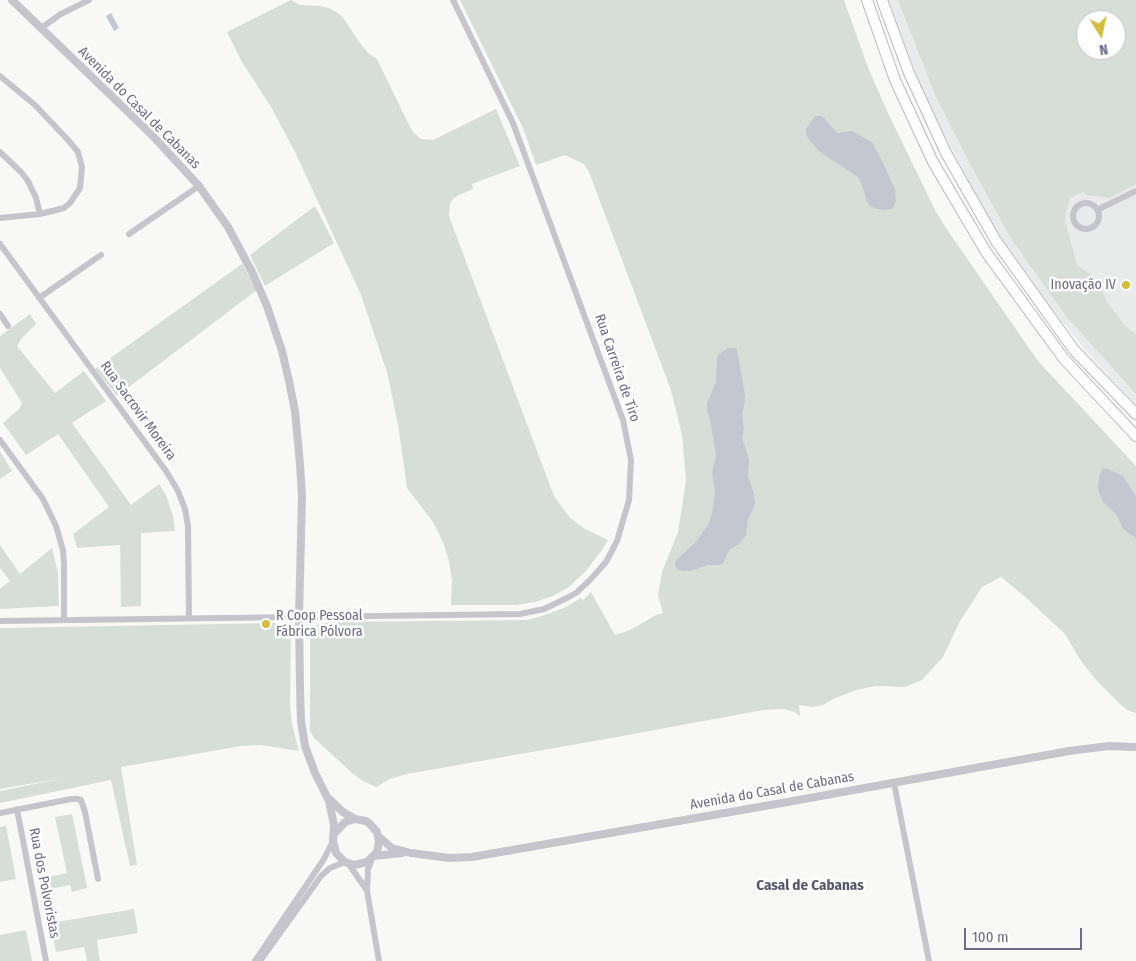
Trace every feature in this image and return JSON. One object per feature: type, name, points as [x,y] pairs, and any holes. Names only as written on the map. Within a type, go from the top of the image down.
[{"type":"main road","points":[[867,0],[895,80],[934,162],[986,252],[1064,359],[1136,436]]},
{"type":"main road","points":[[882,0],[909,73],[946,154],[996,241],[1074,350],[1136,414]]},
{"type":"street","name":"Avenida do Casal de Cabanas","points":[[12,0],[151,134],[199,186],[228,227],[260,290],[278,336],[295,411],[302,497],[299,617],[302,733],[309,759],[332,810],[336,853],[347,863],[361,864],[373,857],[391,853],[411,853]]},
{"type":"street","points":[[40,28],[61,14],[89,0]]},
{"type":"street","name":"Rua Carreira de Tiro","points":[[0,621],[520,614],[554,606],[576,593],[606,562],[618,541],[629,500],[631,460],[628,438],[620,409],[513,123],[453,0]]},
{"type":"street","points":[[0,76],[36,105],[73,146],[81,161],[82,179],[75,197],[64,208],[40,214],[0,218]]},
{"type":"street","points":[[0,152],[21,172],[28,182],[36,198],[40,214]]},
{"type":"street","points":[[129,234],[199,186]]},
{"type":"street","points":[[1097,210],[1136,192]]},
{"type":"street","points":[[1080,204],[1088,204],[1097,210],[1098,218],[1093,227],[1082,228],[1074,222],[1073,212],[1080,204]]},
{"type":"street","name":"Rua Sacrovir Moreira","points":[[0,244],[166,471],[178,491],[185,509],[188,526],[189,618]]},
{"type":"street","points":[[40,298],[101,255]]},
{"type":"street","points":[[0,314],[8,326]]},
{"type":"street","points":[[0,440],[43,499],[56,526],[62,544],[64,563],[64,620]]},
{"type":"street","name":"Avenida do Casal de Cabanas","points":[[328,798],[343,812],[355,819],[360,819],[370,824],[377,832],[379,838],[392,848],[411,853],[449,858],[490,854],[1076,750],[1109,746],[1136,747]]},
{"type":"street","points":[[894,783],[929,961]]},
{"type":"street","points":[[0,813],[77,798],[80,800],[85,812],[98,880]]},
{"type":"street","name":"Rua dos Polvoristas","points":[[17,809],[46,961]]},
{"type":"street","points":[[255,961],[324,860],[341,825],[355,819]]},
{"type":"street","points":[[379,838],[378,847],[368,869],[367,890],[379,961]]},
{"type":"street","points":[[260,961],[321,876],[330,868],[347,863],[367,890]]},
{"type":"shaded area","points":[[291,0],[300,5],[329,8],[342,16],[368,53],[377,59],[409,125],[421,139],[433,140],[496,109],[520,166],[472,184],[473,189],[453,199],[450,204],[449,216],[554,496],[570,518],[585,529],[608,540],[585,572],[569,587],[553,596],[535,602],[516,605],[451,605],[452,581],[449,561],[443,542],[433,522],[407,488],[398,424],[387,372],[361,295],[296,154],[271,107],[242,62],[227,32]]},
{"type":"shaded area","points":[[460,0],[844,0],[869,70],[889,115],[935,210],[946,228],[1038,361],[1136,466],[1136,713],[1127,710],[1096,680],[1081,661],[1065,634],[1001,577],[982,587],[960,621],[943,657],[922,680],[905,687],[876,686],[856,690],[823,705],[813,707],[799,705],[800,716],[784,709],[763,710],[407,774],[390,779],[376,787],[352,773],[314,738],[310,731],[310,640],[312,632],[318,624],[334,622],[527,620],[564,608],[581,598],[583,600],[591,592],[615,635],[630,630],[663,613],[658,595],[662,572],[678,532],[686,480],[682,435],[671,390],[589,172],[584,164],[565,155],[536,165],[523,128]]},
{"type":"shaded area","points":[[888,0],[1136,0],[1136,406],[1053,311],[1007,247],[986,214],[936,119],[920,84]]},
{"type":"shaded area","points":[[898,0],[1136,0],[1136,184],[1109,198],[1087,195],[1083,192],[1070,198],[1065,221],[1077,265],[1096,278],[1107,302],[1125,326],[1136,334],[1136,394],[1066,316],[1010,237],[936,97]]},
{"type":"shaded area","points":[[111,13],[119,28],[114,31],[106,16]]},
{"type":"shaded area","points":[[815,116],[824,118],[837,133],[852,131],[872,142],[895,189],[896,202],[892,209],[882,210],[871,207],[868,204],[858,177],[820,152],[810,141],[806,134],[806,129]]},
{"type":"shaded area","points":[[315,206],[334,243],[265,286],[250,255]]},
{"type":"shaded area","points":[[242,264],[257,290],[117,396],[95,369]]},
{"type":"shaded area","points":[[30,314],[36,324],[21,339],[17,346],[55,393],[84,371],[106,401],[72,423],[131,505],[159,484],[166,495],[173,516],[175,531],[141,533],[141,606],[121,607],[120,545],[77,548],[73,534],[109,507],[58,434],[26,455],[3,423],[20,408],[22,403],[0,368],[0,336]]},
{"type":"shaded area","points":[[728,348],[735,348],[737,350],[745,395],[742,413],[744,429],[742,438],[749,459],[748,476],[755,504],[748,519],[746,535],[739,544],[729,550],[723,563],[708,565],[690,571],[682,571],[675,566],[676,560],[696,542],[709,523],[712,513],[715,492],[712,473],[716,455],[707,403],[716,382],[717,356]]},
{"type":"shaded area","points":[[0,451],[12,471],[0,479]]},
{"type":"shaded area","points":[[1106,468],[1123,476],[1136,496],[1136,538],[1123,529],[1117,515],[1104,503],[1101,497],[1098,489],[1099,477],[1102,469]]},
{"type":"shaded area","points":[[0,545],[20,574],[52,548],[58,573],[59,606],[0,609],[0,589],[10,581],[0,568]]},
{"type":"shaded area","points":[[275,623],[286,627],[291,635],[290,705],[292,724],[299,751],[261,745],[241,746],[121,767],[137,865],[130,866],[111,780],[0,803],[0,791],[64,778],[0,789],[0,628]]},
{"type":"shaded area","points":[[72,814],[87,888],[72,892],[70,885],[46,890],[44,878],[67,873],[55,817]]},
{"type":"shaded area","points":[[6,826],[16,879],[0,882],[0,827]]},
{"type":"shaded area","points":[[134,909],[138,933],[97,940],[100,961],[87,961],[84,947],[56,952],[51,923]]},
{"type":"shaded area","points":[[26,930],[32,961],[0,961],[0,935]]},
{"type":"place","name":"Inovação IV","points":[[1126,285]]},
{"type":"place","name":"R Coop Pessoal Fábrica Pólvora","points":[[266,624]]},
{"type":"district","name":"Casal de Cabanas","points":[[810,886]]}]
